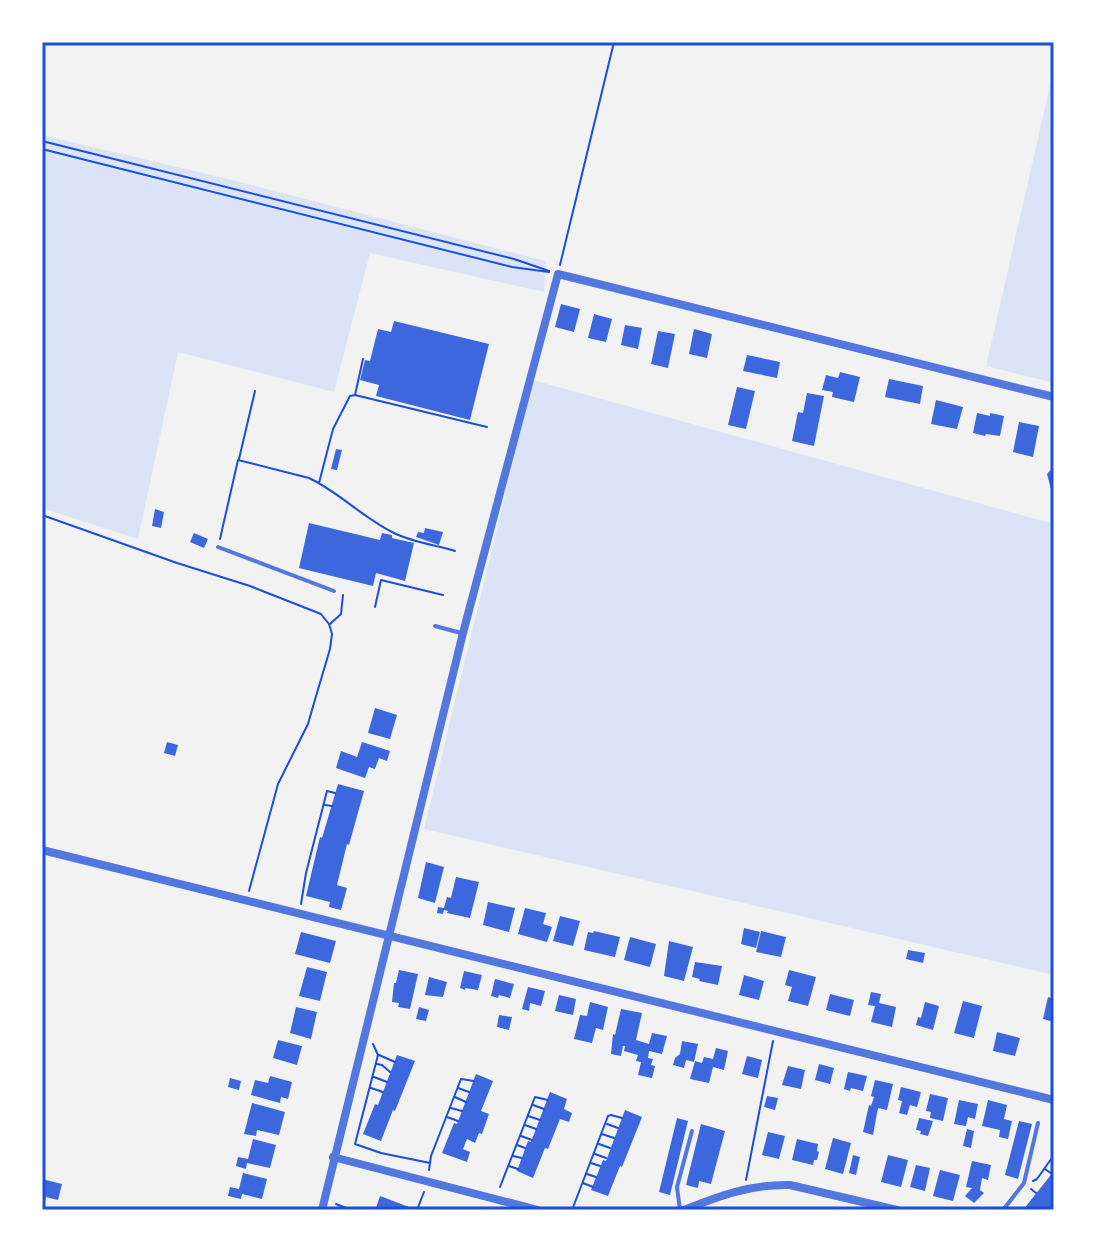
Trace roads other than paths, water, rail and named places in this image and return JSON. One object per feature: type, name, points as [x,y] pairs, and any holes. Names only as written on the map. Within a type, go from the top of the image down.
[{"type":"street","points":[[322,1205],[463,633],[558,274],[1054,397]]},
{"type":"street","points":[[42,850],[1054,1100]]},
{"type":"street","points":[[333,1157],[538,1210]]},
{"type":"street","points":[[682,1210],[744,1188],[769,1185],[790,1185],[897,1210]]},
{"type":"lane","points":[[218,547],[334,591]]},
{"type":"lane","points":[[435,626],[463,633]]},
{"type":"lane","points":[[1003,1210],[1024,1183],[1038,1123]]},
{"type":"lane","points":[[682,1210],[677,1187],[692,1131]]}]
